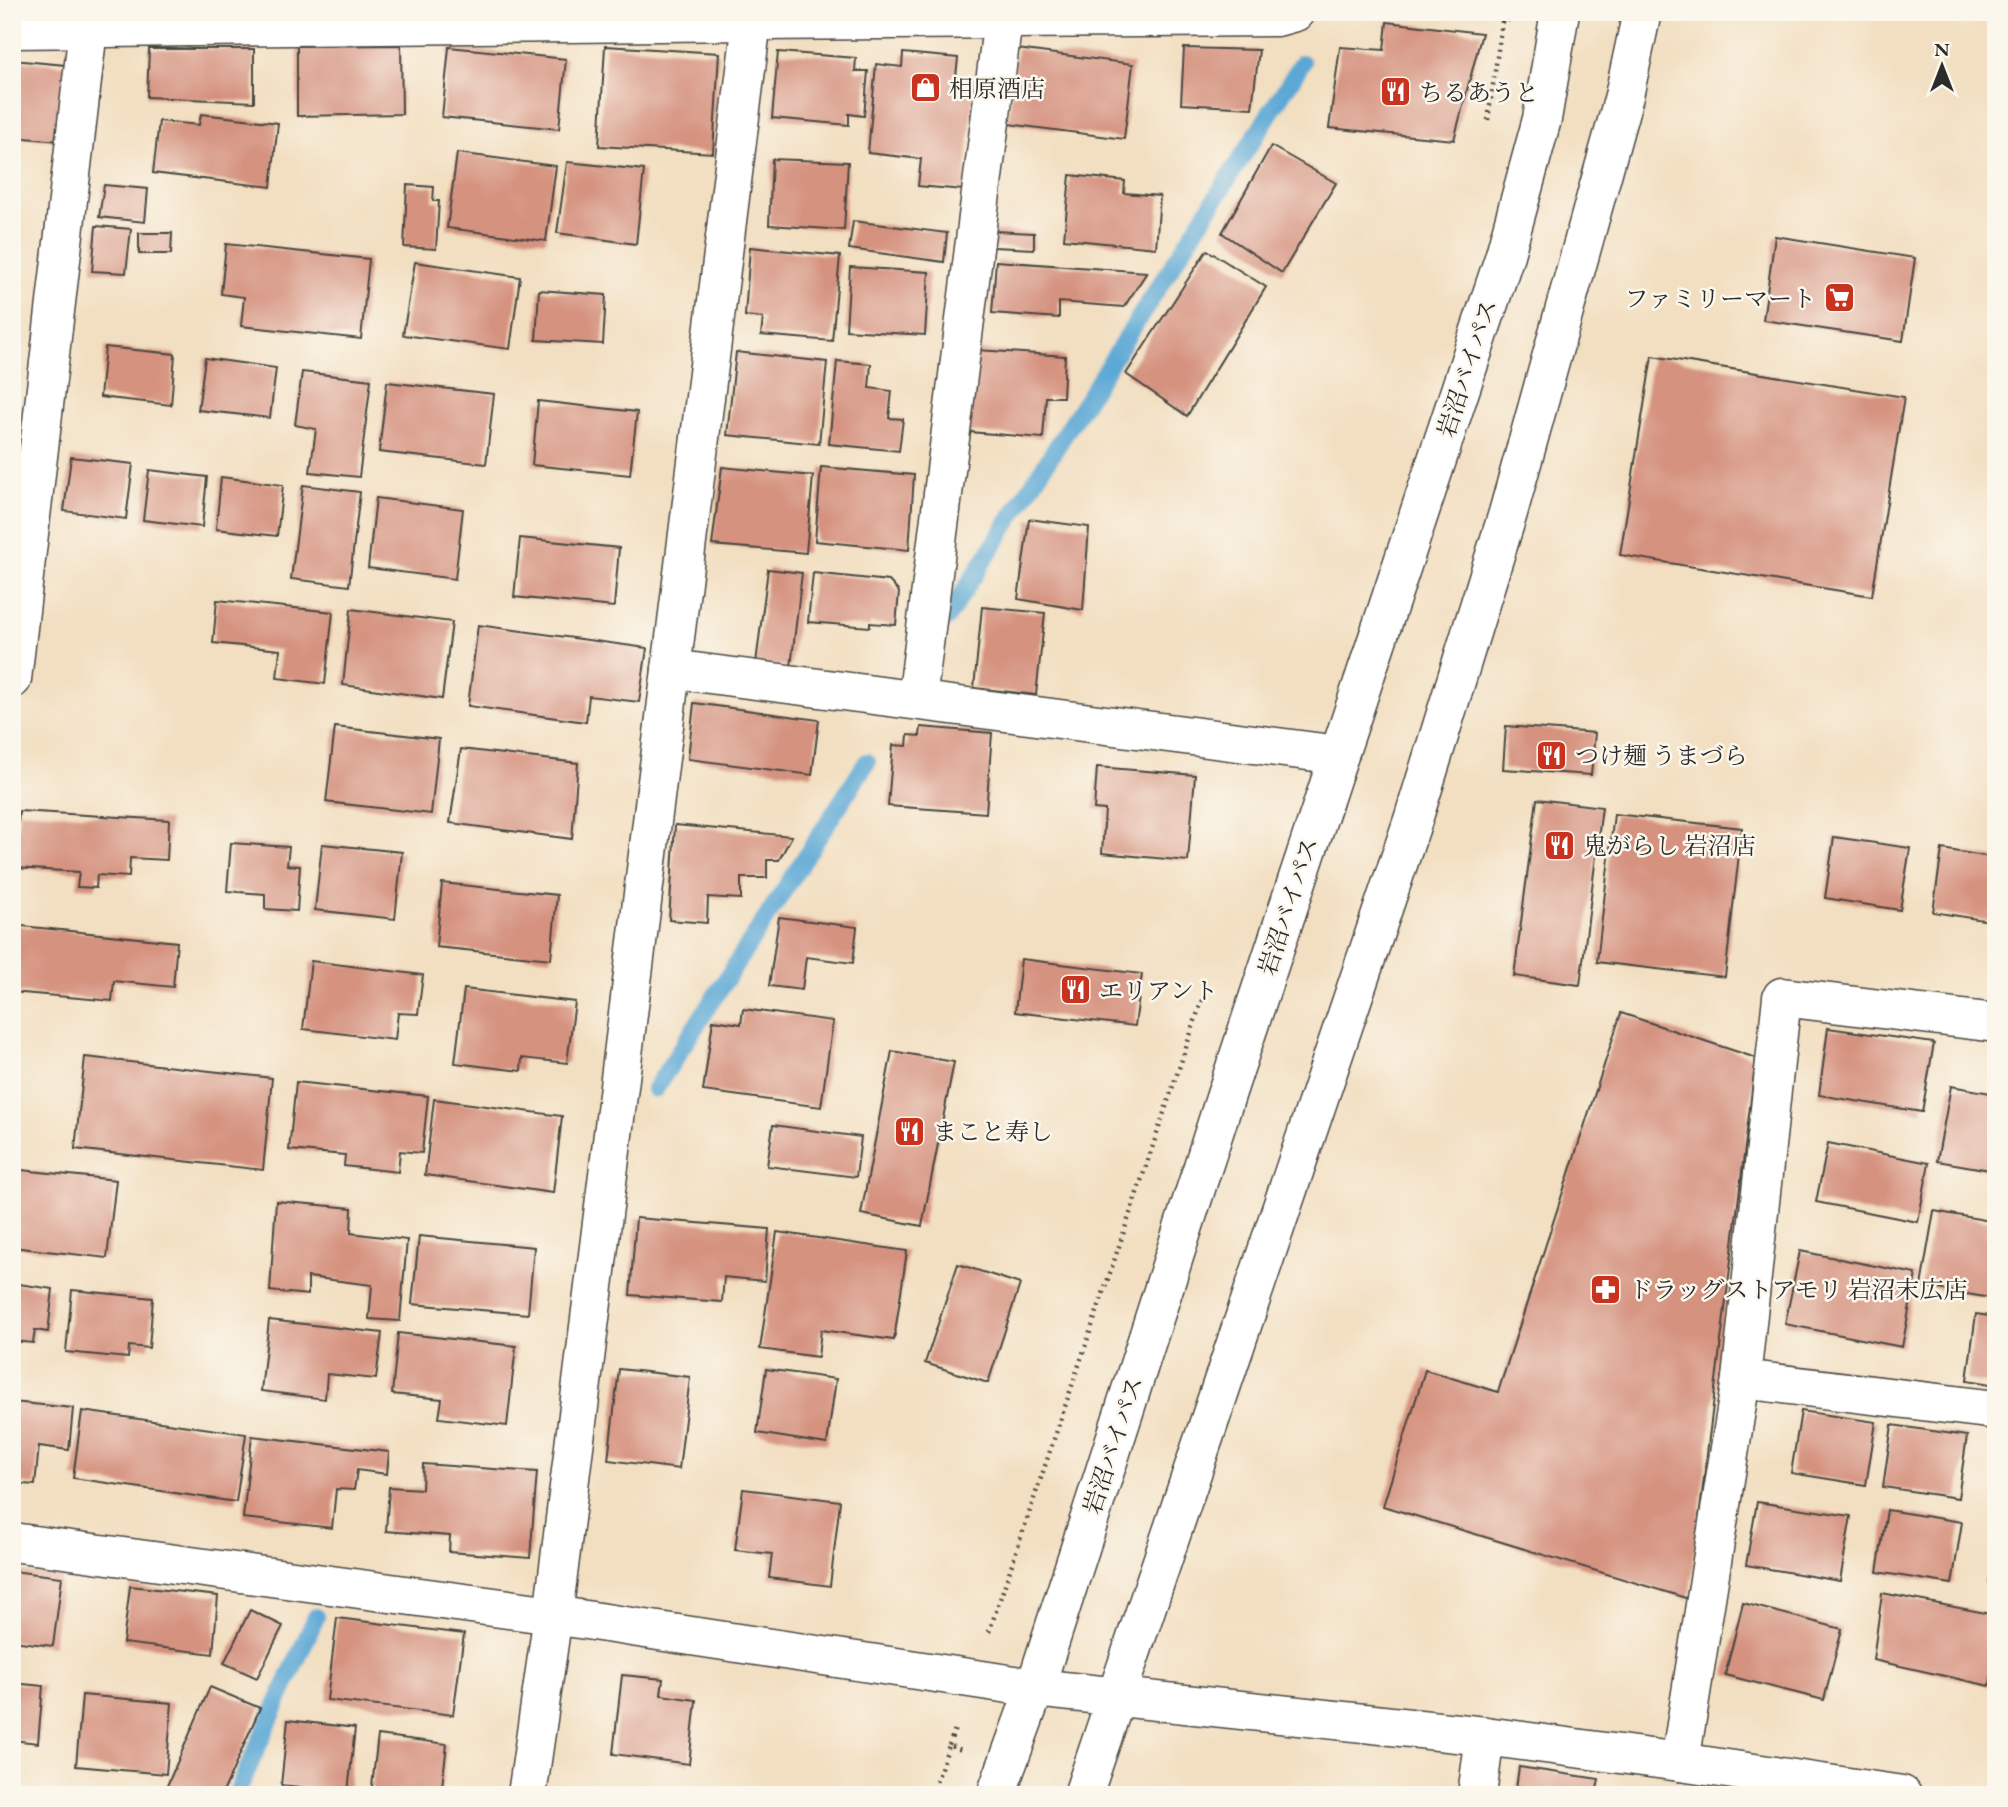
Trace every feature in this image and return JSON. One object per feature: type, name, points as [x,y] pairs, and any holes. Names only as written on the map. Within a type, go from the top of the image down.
[{"type":"main road","points":[[12,29],[89,21],[1277,17],[1295,12]]},
{"type":"main road","name":"岩沼バイパス","points":[[996,1795],[1035,1688],[1230,1081],[1504,258],[1542,119],[1560,12]]},
{"type":"main road","points":[[1083,1795],[1413,820],[1508,513],[1624,96],[1642,12]]},
{"type":"main road","points":[[916,700],[1003,19]]},
{"type":"main road","points":[[527,1795],[553,1615],[752,20]]},
{"type":"main road","points":[[12,679],[89,21]]},
{"type":"main road","points":[[671,669],[1339,755]]},
{"type":"main road","points":[[1680,1762],[1741,1379],[1782,997],[1996,1023]]},
{"type":"main road","points":[[1741,1379],[1996,1410]]},
{"type":"main road","points":[[12,1542],[553,1615],[1035,1688],[1485,1736],[1902,1795]]},
{"type":"main road","points":[[1477,1795],[1485,1736]]},
{"type":"path","points":[[1487,124],[1504,12]]},
{"type":"path","points":[[1502,22],[1514,19]]},
{"type":"path","points":[[949,1745],[974,1678],[1204,995]]},
{"type":"building","points":[[1387,22],[1482,33],[1454,140],[1329,128],[1340,47],[1384,50]]},
{"type":"building","points":[[401,45],[402,114],[297,116],[297,46]]},
{"type":"building","points":[[605,46],[719,53],[713,153],[599,146]]},
{"type":"building","points":[[449,47],[566,59],[559,129],[442,117]]},
{"type":"building","points":[[1184,48],[1259,50],[1252,108],[1181,104]]},
{"type":"building","points":[[149,49],[254,49],[254,102],[147,97]]},
{"type":"building","points":[[1017,49],[1133,64],[1124,139],[1008,124]]},
{"type":"building","points":[[778,52],[856,58],[855,71],[868,71],[864,116],[849,114],[849,125],[772,118]]},
{"type":"building","points":[[903,53],[958,58],[955,86],[974,88],[964,190],[918,186],[921,159],[868,153],[876,64],[902,67]]},
{"type":"building","points":[[12,60],[65,65],[60,141],[12,137]]},
{"type":"building","points":[[201,114],[278,123],[271,187],[153,173],[159,121],[199,125]]},
{"type":"building","points":[[1271,146],[1336,183],[1282,273],[1222,233]]},
{"type":"building","points":[[457,153],[556,166],[546,241],[447,228]]},
{"type":"building","points":[[772,159],[848,162],[844,230],[769,225]]},
{"type":"building","points":[[567,162],[644,170],[636,244],[557,233]]},
{"type":"building","points":[[1070,175],[1125,181],[1124,193],[1160,196],[1156,248],[1064,239]]},
{"type":"building","points":[[104,185],[148,189],[145,222],[99,217]]},
{"type":"building","points":[[407,185],[434,187],[433,201],[439,201],[436,249],[404,247]]},
{"type":"building","points":[[853,221],[947,233],[944,262],[849,249]]},
{"type":"building","points":[[96,226],[131,229],[126,273],[92,271]]},
{"type":"building","points":[[994,231],[1034,233],[1034,249],[993,247]]},
{"type":"building","points":[[139,233],[172,233],[171,254],[139,254]]},
{"type":"building","points":[[1775,236],[1915,258],[1903,341],[1763,320]]},
{"type":"building","points":[[226,244],[369,259],[361,339],[241,326],[244,297],[221,294]]},
{"type":"building","points":[[750,247],[840,256],[832,341],[761,335],[763,318],[745,316]]},
{"type":"building","points":[[1207,250],[1266,287],[1187,416],[1126,374]]},
{"type":"building","points":[[996,261],[1147,272],[1124,307],[1059,302],[1059,318],[992,313]]},
{"type":"building","points":[[415,262],[520,277],[510,349],[403,335]]},
{"type":"building","points":[[850,267],[929,272],[925,335],[846,330]]},
{"type":"building","points":[[539,290],[606,295],[603,344],[536,340]]},
{"type":"building","points":[[105,347],[175,354],[171,405],[100,397]]},
{"type":"building","points":[[977,350],[1065,356],[1063,397],[1046,397],[1043,438],[969,432]]},
{"type":"building","points":[[736,352],[827,362],[819,444],[727,435]]},
{"type":"building","points":[[1652,356],[1904,397],[1872,596],[1620,555]]},
{"type":"building","points":[[205,358],[276,368],[270,418],[198,410]]},
{"type":"building","points":[[837,361],[871,364],[869,388],[892,391],[889,418],[903,419],[899,451],[829,444]]},
{"type":"building","points":[[302,372],[371,380],[359,477],[310,472],[316,429],[295,425]]},
{"type":"building","points":[[387,382],[494,394],[486,464],[379,452]]},
{"type":"building","points":[[538,401],[637,412],[630,475],[532,465]]},
{"type":"building","points":[[71,457],[133,464],[126,519],[64,511]]},
{"type":"building","points":[[722,467],[813,476],[806,553],[712,545]]},
{"type":"building","points":[[821,467],[914,475],[909,550],[815,541]]},
{"type":"building","points":[[149,470],[207,477],[202,527],[143,520]]},
{"type":"building","points":[[221,477],[283,485],[277,536],[216,529]]},
{"type":"building","points":[[303,485],[360,492],[349,586],[291,579]]},
{"type":"building","points":[[376,498],[463,509],[455,579],[368,568]]},
{"type":"building","points":[[1029,519],[1089,527],[1083,610],[1018,599]]},
{"type":"building","points":[[520,538],[619,548],[614,607],[514,597]]},
{"type":"building","points":[[768,569],[802,573],[791,667],[756,663]]},
{"type":"building","points":[[813,573],[889,581],[899,592],[896,625],[870,623],[870,627],[808,622]]},
{"type":"building","points":[[217,600],[333,612],[325,684],[277,678],[280,650],[213,643]]},
{"type":"building","points":[[982,607],[1045,613],[1036,695],[974,688]]},
{"type":"building","points":[[351,609],[452,622],[442,699],[343,685]]},
{"type":"building","points":[[478,625],[647,648],[639,702],[589,696],[586,722],[468,706]]},
{"type":"building","points":[[694,703],[819,720],[812,775],[688,759]]},
{"type":"building","points":[[1506,726],[1595,733],[1591,775],[1503,769]]},
{"type":"building","points":[[335,727],[439,739],[431,814],[326,802]]},
{"type":"building","points":[[921,727],[992,733],[986,813],[888,806],[893,745],[907,746],[908,735],[920,736]]},
{"type":"building","points":[[461,749],[578,763],[572,839],[450,823]]},
{"type":"building","points":[[1097,767],[1195,775],[1188,861],[1102,853],[1105,810],[1094,809]]},
{"type":"building","points":[[1537,799],[1602,807],[1580,985],[1514,976]]},
{"type":"building","points":[[19,811],[169,820],[167,860],[130,858],[129,877],[97,875],[96,888],[77,887],[79,872],[15,868]]},
{"type":"building","points":[[1614,814],[1742,828],[1725,977],[1597,962]]},
{"type":"building","points":[[675,825],[792,836],[779,860],[767,860],[767,878],[741,878],[741,899],[708,897],[707,923],[669,920]]},
{"type":"building","points":[[1834,837],[1910,848],[1900,910],[1825,898]]},
{"type":"building","points":[[231,843],[289,847],[287,865],[300,866],[297,911],[265,909],[265,894],[227,891]]},
{"type":"building","points":[[322,844],[402,852],[395,919],[315,910]]},
{"type":"building","points":[[1942,849],[1996,858],[1996,922],[1933,912]]},
{"type":"building","points":[[442,883],[557,895],[551,959],[436,947]]},
{"type":"building","points":[[779,917],[857,927],[853,963],[806,957],[802,990],[769,986]]},
{"type":"building","points":[[12,925],[177,942],[173,987],[114,981],[112,1001],[12,992]]},
{"type":"building","points":[[1021,959],[1142,974],[1135,1026],[1015,1012]]},
{"type":"building","points":[[311,961],[423,975],[418,1014],[398,1013],[395,1040],[303,1029]]},
{"type":"building","points":[[464,989],[575,1002],[567,1063],[522,1058],[521,1071],[455,1063]]},
{"type":"building","points":[[743,1009],[833,1021],[821,1107],[703,1091],[713,1020],[741,1024]]},
{"type":"building","points":[[1621,1013],[1756,1058],[1689,1599],[1383,1506],[1425,1370],[1498,1392]]},
{"type":"building","points":[[1828,1028],[1934,1043],[1922,1112],[1819,1095]]},
{"type":"building","points":[[892,1051],[954,1062],[922,1226],[861,1214]]},
{"type":"building","points":[[85,1057],[272,1078],[263,1170],[75,1149]]},
{"type":"building","points":[[296,1082],[428,1096],[422,1153],[400,1151],[398,1172],[344,1166],[345,1155],[289,1150]]},
{"type":"building","points":[[1951,1086],[1996,1094],[1996,1171],[1937,1161]]},
{"type":"building","points":[[434,1099],[562,1116],[553,1193],[425,1175]]},
{"type":"building","points":[[773,1125],[861,1137],[856,1177],[767,1166]]},
{"type":"building","points":[[1828,1143],[1929,1163],[1918,1222],[1816,1202]]},
{"type":"building","points":[[12,1169],[116,1180],[107,1258],[12,1247]]},
{"type":"building","points":[[276,1201],[352,1208],[351,1233],[407,1240],[400,1321],[369,1319],[372,1285],[308,1277],[308,1295],[270,1291]]},
{"type":"building","points":[[1934,1211],[1996,1222],[1996,1299],[1921,1286]]},
{"type":"building","points":[[636,1218],[769,1229],[765,1281],[724,1277],[722,1302],[630,1295]]},
{"type":"building","points":[[777,1232],[907,1251],[894,1340],[821,1330],[818,1357],[760,1349]]},
{"type":"building","points":[[419,1236],[534,1247],[528,1314],[412,1304]]},
{"type":"building","points":[[1800,1251],[1916,1274],[1902,1347],[1785,1324]]},
{"type":"building","points":[[958,1264],[1020,1284],[988,1383],[925,1363]]},
{"type":"building","points":[[12,1283],[53,1289],[48,1332],[35,1330],[33,1343],[12,1341]]},
{"type":"building","points":[[72,1290],[153,1298],[149,1348],[129,1346],[128,1358],[66,1352]]},
{"type":"building","points":[[1976,1314],[1996,1317],[1996,1385],[1967,1380]]},
{"type":"building","points":[[269,1320],[382,1333],[376,1379],[327,1374],[325,1399],[261,1391]]},
{"type":"building","points":[[398,1333],[516,1346],[507,1426],[439,1418],[442,1399],[392,1394]]},
{"type":"building","points":[[619,1369],[690,1377],[679,1469],[608,1460]]},
{"type":"building","points":[[766,1369],[836,1379],[827,1444],[757,1433]]},
{"type":"building","points":[[12,1402],[73,1408],[69,1450],[39,1446],[35,1485],[12,1483]]},
{"type":"building","points":[[82,1411],[246,1434],[236,1502],[73,1478]]},
{"type":"building","points":[[1801,1411],[1876,1422],[1866,1485],[1791,1473]]},
{"type":"building","points":[[1892,1425],[1967,1436],[1958,1498],[1883,1487]]},
{"type":"building","points":[[252,1436],[389,1452],[387,1474],[357,1470],[354,1490],[336,1489],[332,1528],[243,1518]]},
{"type":"building","points":[[423,1464],[537,1472],[530,1558],[449,1552],[450,1536],[386,1531],[389,1487],[422,1489]]},
{"type":"building","points":[[743,1489],[840,1501],[830,1586],[769,1578],[772,1554],[735,1550]]},
{"type":"building","points":[[1757,1502],[1851,1516],[1840,1581],[1746,1565]]},
{"type":"building","points":[[1887,1510],[1962,1522],[1952,1584],[1877,1572]]},
{"type":"building","points":[[1996,1551],[1996,1584],[1989,1583]]},
{"type":"building","points":[[12,1571],[62,1577],[53,1646],[12,1641]]},
{"type":"building","points":[[130,1586],[218,1596],[213,1654],[123,1643]]},
{"type":"building","points":[[1882,1593],[1996,1615],[1996,1644],[1990,1686],[1873,1660]]},
{"type":"building","points":[[1743,1603],[1842,1629],[1824,1700],[1725,1675]]},
{"type":"building","points":[[250,1610],[283,1626],[257,1678],[224,1663]]},
{"type":"building","points":[[337,1618],[464,1634],[453,1715],[327,1700]]},
{"type":"building","points":[[622,1675],[663,1679],[661,1695],[696,1700],[689,1764],[613,1754]]},
{"type":"building","points":[[12,1683],[43,1686],[38,1743],[12,1740]]},
{"type":"building","points":[[210,1687],[260,1708],[222,1795],[163,1795]]},
{"type":"building","points":[[82,1695],[172,1703],[166,1774],[76,1766]]},
{"type":"building","points":[[288,1720],[355,1728],[348,1792],[281,1785]]},
{"type":"building","points":[[378,1735],[447,1744],[441,1795],[371,1795]]},
{"type":"building","points":[[1519,1767],[1599,1779],[1596,1795],[1515,1795]]},
{"type":"waterway","points":[[947,618],[1302,63]]},
{"type":"waterway","points":[[655,1089],[867,762]]},
{"type":"waterway","points":[[236,1795],[316,1617]]},
{"type":"place","name":"相原酒店","points":[[926,88]]},
{"type":"place","name":"ちるあうと","points":[[1396,92]]},
{"type":"place","name":"ファミリーマート","points":[[1839,298]]},
{"type":"place","name":"つけ麺 うまづら","points":[[1552,755]]},
{"type":"place","name":"鬼がらし 岩沼店","points":[[1560,845]]},
{"type":"place","name":"エリアント","points":[[1076,990]]},
{"type":"place","name":"まこと寿し","points":[[910,1131]]},
{"type":"place","name":"ドラッグストアモリ 岩沼末広店","points":[[1606,1289]]}]
